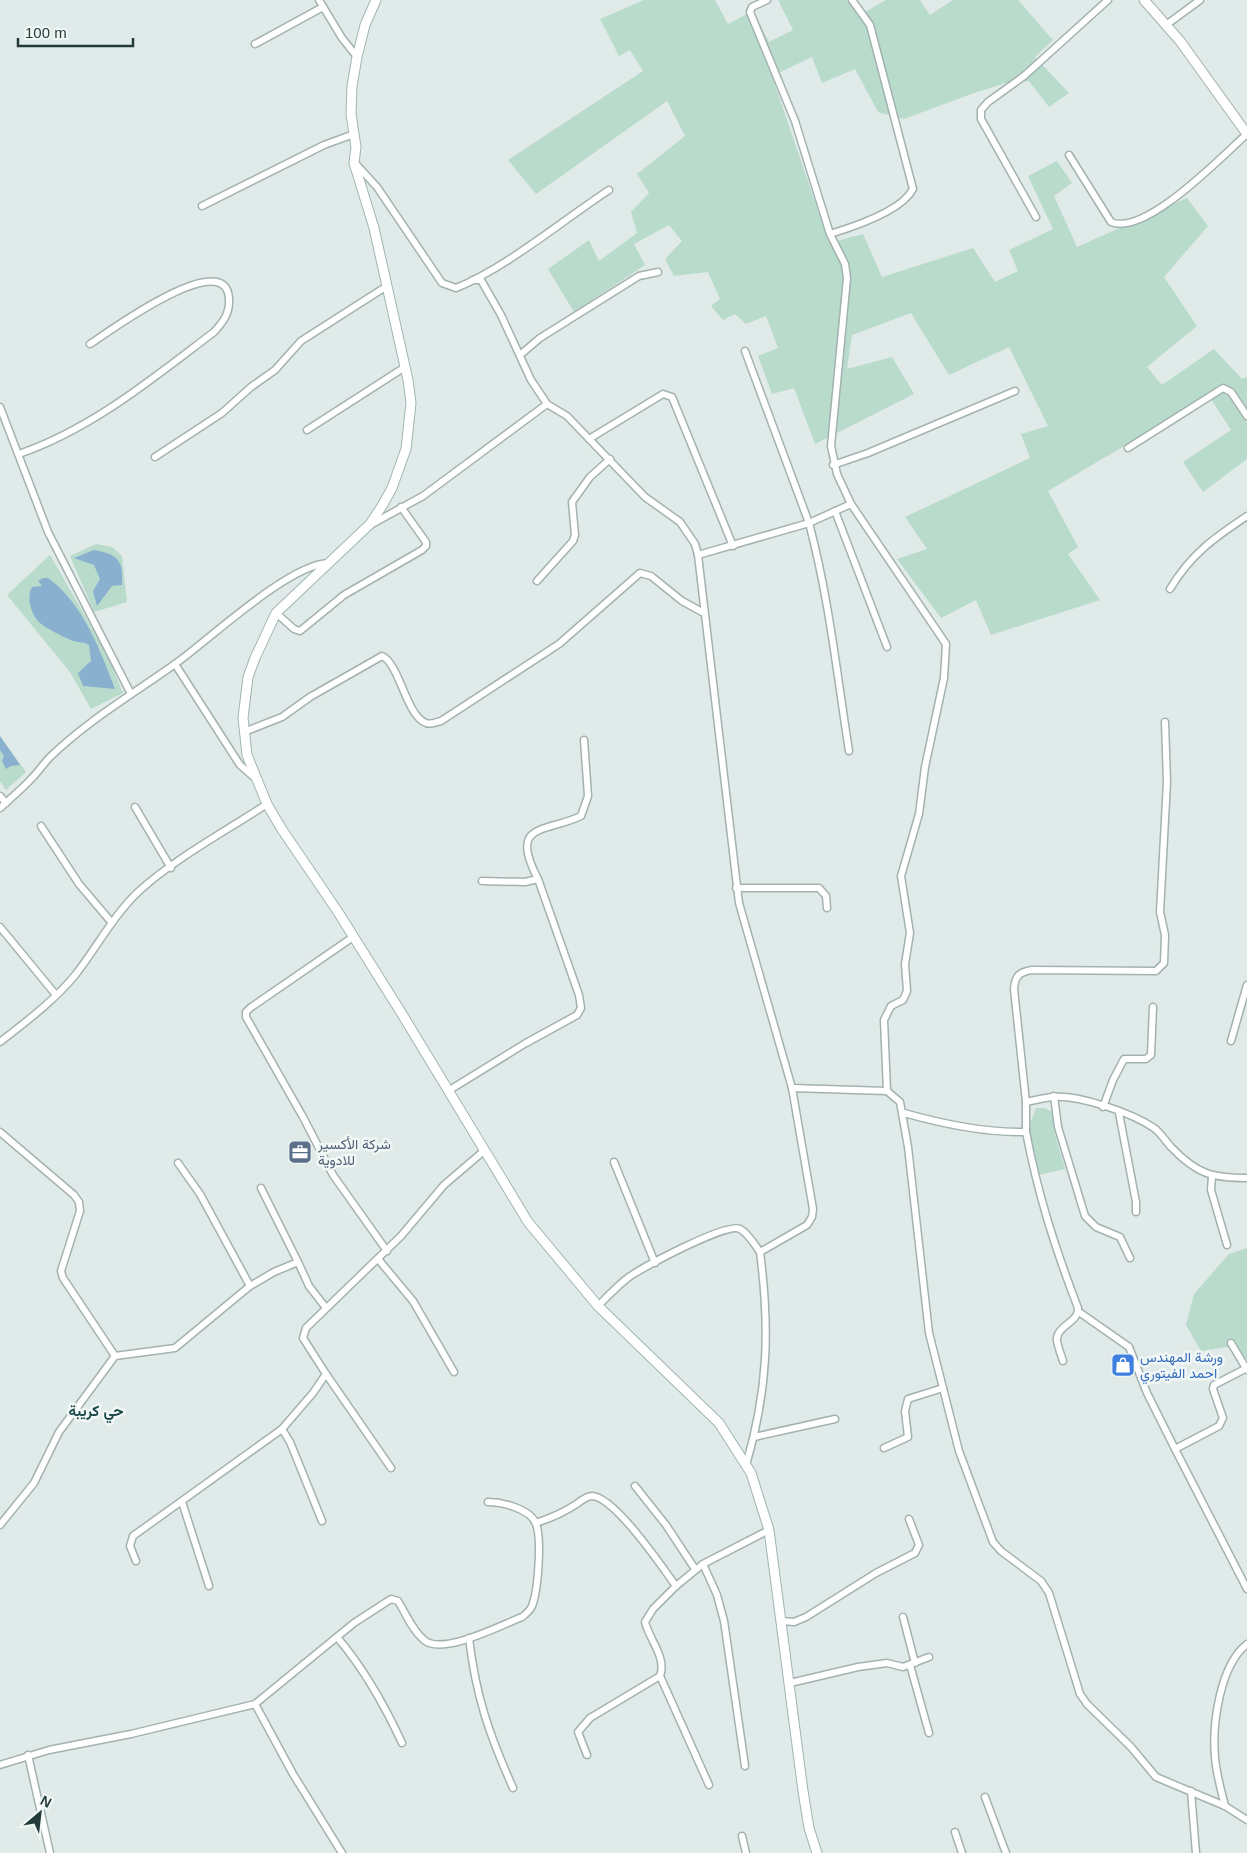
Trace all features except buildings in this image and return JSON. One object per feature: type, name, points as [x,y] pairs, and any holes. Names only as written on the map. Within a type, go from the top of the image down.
[{"type":"main road","points":[[376,0],[365,26],[357,57],[352,105],[356,148],[354,163],[374,228],[405,367],[411,403],[406,449],[392,488],[370,524],[276,613],[248,677],[243,718],[247,756],[267,804],[353,937],[528,1222],[598,1306],[670,1378],[705,1408],[731,1440],[746,1465],[758,1493],[769,1530],[803,1791],[809,1828],[817,1853]]},
{"type":"main road","points":[[1144,0],[1189,53],[1247,134]]},
{"type":"street","points":[[319,0],[357,57]]},
{"type":"street","points":[[767,0],[752,7],[750,12],[795,121],[830,234],[845,264],[847,289],[831,430],[834,464],[851,504],[946,644],[944,678],[924,767],[918,814],[901,876],[910,933],[905,964],[907,991],[903,1000],[891,1006],[884,1020],[887,1091]]},
{"type":"street","points":[[830,234],[856,226],[880,214],[904,200],[913,189],[870,25],[852,0]]},
{"type":"street","points":[[1036,217],[981,119],[981,110],[988,102],[1024,76],[1108,0]]},
{"type":"street","points":[[1166,25],[1200,0]]},
{"type":"street","points":[[255,44],[323,7]]},
{"type":"street","points":[[202,206],[324,144],[354,134]]},
{"type":"street","points":[[1069,156],[1111,222],[1118,225],[1151,213],[1177,198],[1247,134]]},
{"type":"street","points":[[354,163],[377,187],[442,283],[456,288],[473,280],[609,190]]},
{"type":"street","points":[[520,355],[540,338],[639,276],[658,272]]},
{"type":"street","points":[[19,454],[44,446],[102,414],[214,332],[225,320],[229,306],[228,294],[222,285],[213,280],[203,281],[178,290],[144,309],[90,344]]},
{"type":"street","points":[[473,280],[481,280],[501,315],[531,380],[547,404],[567,416],[645,497],[680,522],[695,544],[698,555],[729,808],[736,888],[757,970],[792,1088],[812,1217],[807,1225],[760,1252]]},
{"type":"street","points":[[155,457],[222,413],[251,387],[276,370],[301,341],[387,286]]},
{"type":"street","points":[[744,351],[809,523],[827,598],[835,665],[849,751]]},
{"type":"street","points":[[307,430],[405,367]]},
{"type":"street","points":[[1128,448],[1223,388],[1231,392],[1247,416]]},
{"type":"street","points":[[834,464],[868,453],[1015,391]]},
{"type":"street","points":[[589,439],[663,394],[672,397],[733,546]]},
{"type":"street","points":[[370,524],[423,496],[472,462],[547,404]]},
{"type":"street","points":[[0,407],[48,532],[131,694]]},
{"type":"street","points":[[537,581],[573,541],[575,534],[572,502],[590,477],[610,459]]},
{"type":"street","points":[[698,555],[809,523],[851,504]]},
{"type":"street","points":[[276,613],[294,629],[300,631],[344,596],[422,550],[426,546],[426,542],[401,507]]},
{"type":"street","points":[[835,511],[887,647]]},
{"type":"street","points":[[1170,589],[1192,557],[1206,543],[1247,516]]},
{"type":"street","points":[[0,808],[34,777],[49,758],[83,729],[278,586],[311,566],[328,563]]},
{"type":"street","points":[[244,732],[282,717],[310,698],[382,656],[393,665],[407,699],[422,721],[431,724],[441,720],[559,644],[640,573],[651,576],[682,601],[704,613]]},
{"type":"street","points":[[174,664],[240,765],[257,780]]},
{"type":"street","points":[[1165,722],[1167,782],[1160,912],[1165,935],[1164,963],[1156,971],[1107,969],[1032,970],[1018,975],[1014,988],[1026,1102],[1026,1132],[1035,1183],[1050,1234],[1079,1312],[1129,1347],[1147,1393],[1247,1589]]},
{"type":"street","points":[[448,1091],[526,1043],[577,1015],[580,1011],[579,995],[538,879],[526,851],[533,834],[539,828],[581,816],[587,802],[584,740]]},
{"type":"street","points":[[0,796],[6,803]]},
{"type":"street","points":[[0,1042],[56,995],[76,974],[112,923],[138,892],[267,804]]},
{"type":"street","points":[[134,807],[171,868]]},
{"type":"street","points":[[40,826],[79,884],[112,923]]},
{"type":"street","points":[[482,881],[519,882],[538,879]]},
{"type":"street","points":[[736,888],[819,888],[826,896],[827,908]]},
{"type":"street","points":[[0,927],[56,995]]},
{"type":"street","points":[[353,937],[250,1008],[246,1012],[246,1017],[303,1117],[333,1175],[386,1251]]},
{"type":"street","points":[[1231,1041],[1247,985]]},
{"type":"street","points":[[1103,1106],[1112,1080],[1124,1060],[1146,1059],[1151,1055],[1153,1007]]},
{"type":"street","points":[[792,1088],[887,1091],[900,1102],[904,1114],[929,1333],[959,1451],[988,1532],[1001,1551],[1041,1581],[1050,1593],[1080,1694],[1087,1704],[1131,1747],[1152,1774],[1225,1806],[1247,1820]]},
{"type":"street","points":[[1026,1102],[1054,1096],[1077,1099],[1103,1106],[1155,1129],[1184,1161],[1196,1170],[1212,1176],[1247,1178]]},
{"type":"street","points":[[1054,1096],[1058,1127],[1085,1216],[1096,1226],[1120,1237],[1130,1258]]},
{"type":"street","points":[[1119,1112],[1136,1202],[1136,1212]]},
{"type":"street","points":[[904,1114],[966,1127],[1026,1132]]},
{"type":"street","points":[[0,1132],[67,1188],[79,1202],[80,1210],[61,1272],[63,1278],[115,1356]]},
{"type":"street","points":[[391,1468],[303,1338],[306,1328],[386,1251],[428,1207],[444,1185],[484,1150]]},
{"type":"street","points":[[614,1162],[655,1263]]},
{"type":"street","points":[[178,1163],[200,1194],[250,1286]]},
{"type":"street","points":[[1212,1176],[1210,1190],[1227,1245]]},
{"type":"street","points":[[261,1188],[308,1286],[326,1308]]},
{"type":"street","points":[[598,1306],[630,1276],[696,1241],[725,1229],[735,1228],[744,1232],[760,1252],[766,1302],[764,1387],[754,1438],[746,1465]]},
{"type":"street","points":[[378,1259],[413,1301],[454,1372]]},
{"type":"street","points":[[0,1524],[34,1482],[59,1432],[115,1356],[175,1348],[250,1286],[274,1272],[298,1262]]},
{"type":"street","points":[[1063,1361],[1057,1340],[1058,1335],[1079,1312]]},
{"type":"street","points":[[1175,1449],[1219,1426],[1223,1418],[1212,1389],[1214,1384],[1246,1370],[1231,1343]]},
{"type":"street","points":[[136,1560],[130,1546],[134,1536],[282,1429],[301,1409],[326,1374]]},
{"type":"street","points":[[884,1448],[908,1437],[905,1411],[908,1399],[943,1388]]},
{"type":"street","points":[[754,1438],[835,1418]]},
{"type":"street","points":[[282,1429],[290,1442],[322,1521]]},
{"type":"street","points":[[635,1486],[666,1525],[695,1569]]},
{"type":"street","points":[[536,1524],[587,1497],[599,1498],[632,1528],[676,1586]]},
{"type":"street","points":[[182,1502],[209,1586]]},
{"type":"street","points":[[0,1765],[28,1756],[131,1734],[255,1704],[354,1623],[391,1599],[395,1599],[425,1641],[433,1645],[469,1638],[522,1617],[532,1606],[538,1549],[536,1524],[532,1518],[516,1509],[500,1502],[488,1502]]},
{"type":"street","points":[[782,1620],[794,1622],[806,1617],[876,1573],[916,1553],[919,1545],[909,1519]]},
{"type":"street","points":[[709,1785],[660,1676],[662,1666],[660,1658],[645,1622],[653,1609],[695,1569],[769,1530]]},
{"type":"street","points":[[703,1564],[717,1595],[724,1622],[745,1766]]},
{"type":"street","points":[[903,1617],[912,1664],[930,1733]]},
{"type":"street","points":[[337,1637],[354,1657],[379,1695],[402,1743]]},
{"type":"street","points":[[469,1638],[477,1691],[486,1726],[513,1788]]},
{"type":"street","points":[[1225,1806],[1215,1756],[1216,1724],[1229,1667],[1240,1650],[1247,1644]]},
{"type":"street","points":[[790,1683],[858,1667],[887,1663],[898,1667],[929,1657]]},
{"type":"street","points":[[587,1755],[578,1732],[583,1724],[660,1676]]},
{"type":"street","points":[[255,1704],[294,1774],[342,1853]]},
{"type":"street","points":[[28,1756],[50,1853]]},
{"type":"street","points":[[1190,1791],[1196,1853]]},
{"type":"street","points":[[985,1797],[1006,1853]]},
{"type":"street","points":[[955,1832],[962,1853]]},
{"type":"street","points":[[742,1836],[746,1853]]},
{"type":"green space","points":[[644,0],[715,0],[728,24],[753,11],[769,42],[793,30],[778,0],[849,0],[858,16],[886,0],[920,0],[930,15],[953,0],[1018,0],[1053,40],[1035,57],[1069,93],[1049,107],[1029,81],[1006,83],[904,119],[878,112],[855,69],[822,83],[812,57],[772,76],[829,243],[863,234],[882,277],[973,248],[995,282],[1018,271],[1009,250],[1053,229],[1028,176],[1057,161],[1072,183],[1054,196],[1077,247],[1187,198],[1208,226],[1164,277],[1197,326],[1147,367],[1162,385],[1214,349],[1242,379],[1247,377],[1247,459],[1203,492],[1183,462],[1231,430],[1209,396],[1048,491],[1078,547],[1068,554],[1100,600],[991,635],[976,600],[941,618],[897,559],[927,549],[905,517],[1030,458],[1021,434],[1048,426],[1009,347],[949,375],[911,313],[852,335],[847,369],[892,357],[914,394],[815,444],[794,388],[772,394],[758,356],[778,348],[766,316],[746,324],[735,314],[723,320],[711,306],[720,299],[708,272],[674,276],[665,259],[682,241],[669,225],[634,244],[645,265],[574,312],[548,269],[589,240],[599,261],[637,233],[631,212],[649,193],[637,174],[685,136],[667,101],[536,194],[508,160],[643,71],[630,50],[619,56],[600,19]]},
{"type":"green space","points":[[96,544],[112,547],[122,556],[127,602],[94,612],[70,556]]},
{"type":"green space","points":[[50,555],[107,654],[123,693],[91,709],[70,672],[7,595]]},
{"type":"green space","points":[[0,736],[26,772],[6,790],[0,781]]},
{"type":"green space","points":[[1036,1108],[1044,1108],[1053,1112],[1055,1135],[1065,1169],[1038,1175],[1029,1126]]},
{"type":"green space","points":[[1247,1248],[1247,1360],[1228,1347],[1201,1351],[1186,1325],[1194,1294],[1229,1254]]},
{"type":"water","points":[[94,550],[114,557],[118,560],[122,570],[122,585],[112,586],[97,606],[93,591],[100,579],[94,565],[74,558]]},
{"type":"water","points":[[48,578],[60,588],[81,614],[96,643],[115,689],[83,686],[78,673],[91,661],[89,645],[73,641],[46,627],[37,620],[30,606],[29,596],[32,587],[42,586],[38,581]]},
{"type":"water","points":[[0,736],[20,765],[11,766],[6,769],[2,761],[4,756],[0,750]]},
{"type":"place","name":"شركة الأكسير للادوية","points":[[300,1152]]},
{"type":"place","name":"ورشة المهندس احمد الفيتوري","points":[[1123,1365]]},
{"type":"district","name":"حي كريبة","points":[[96,1411]]}]
